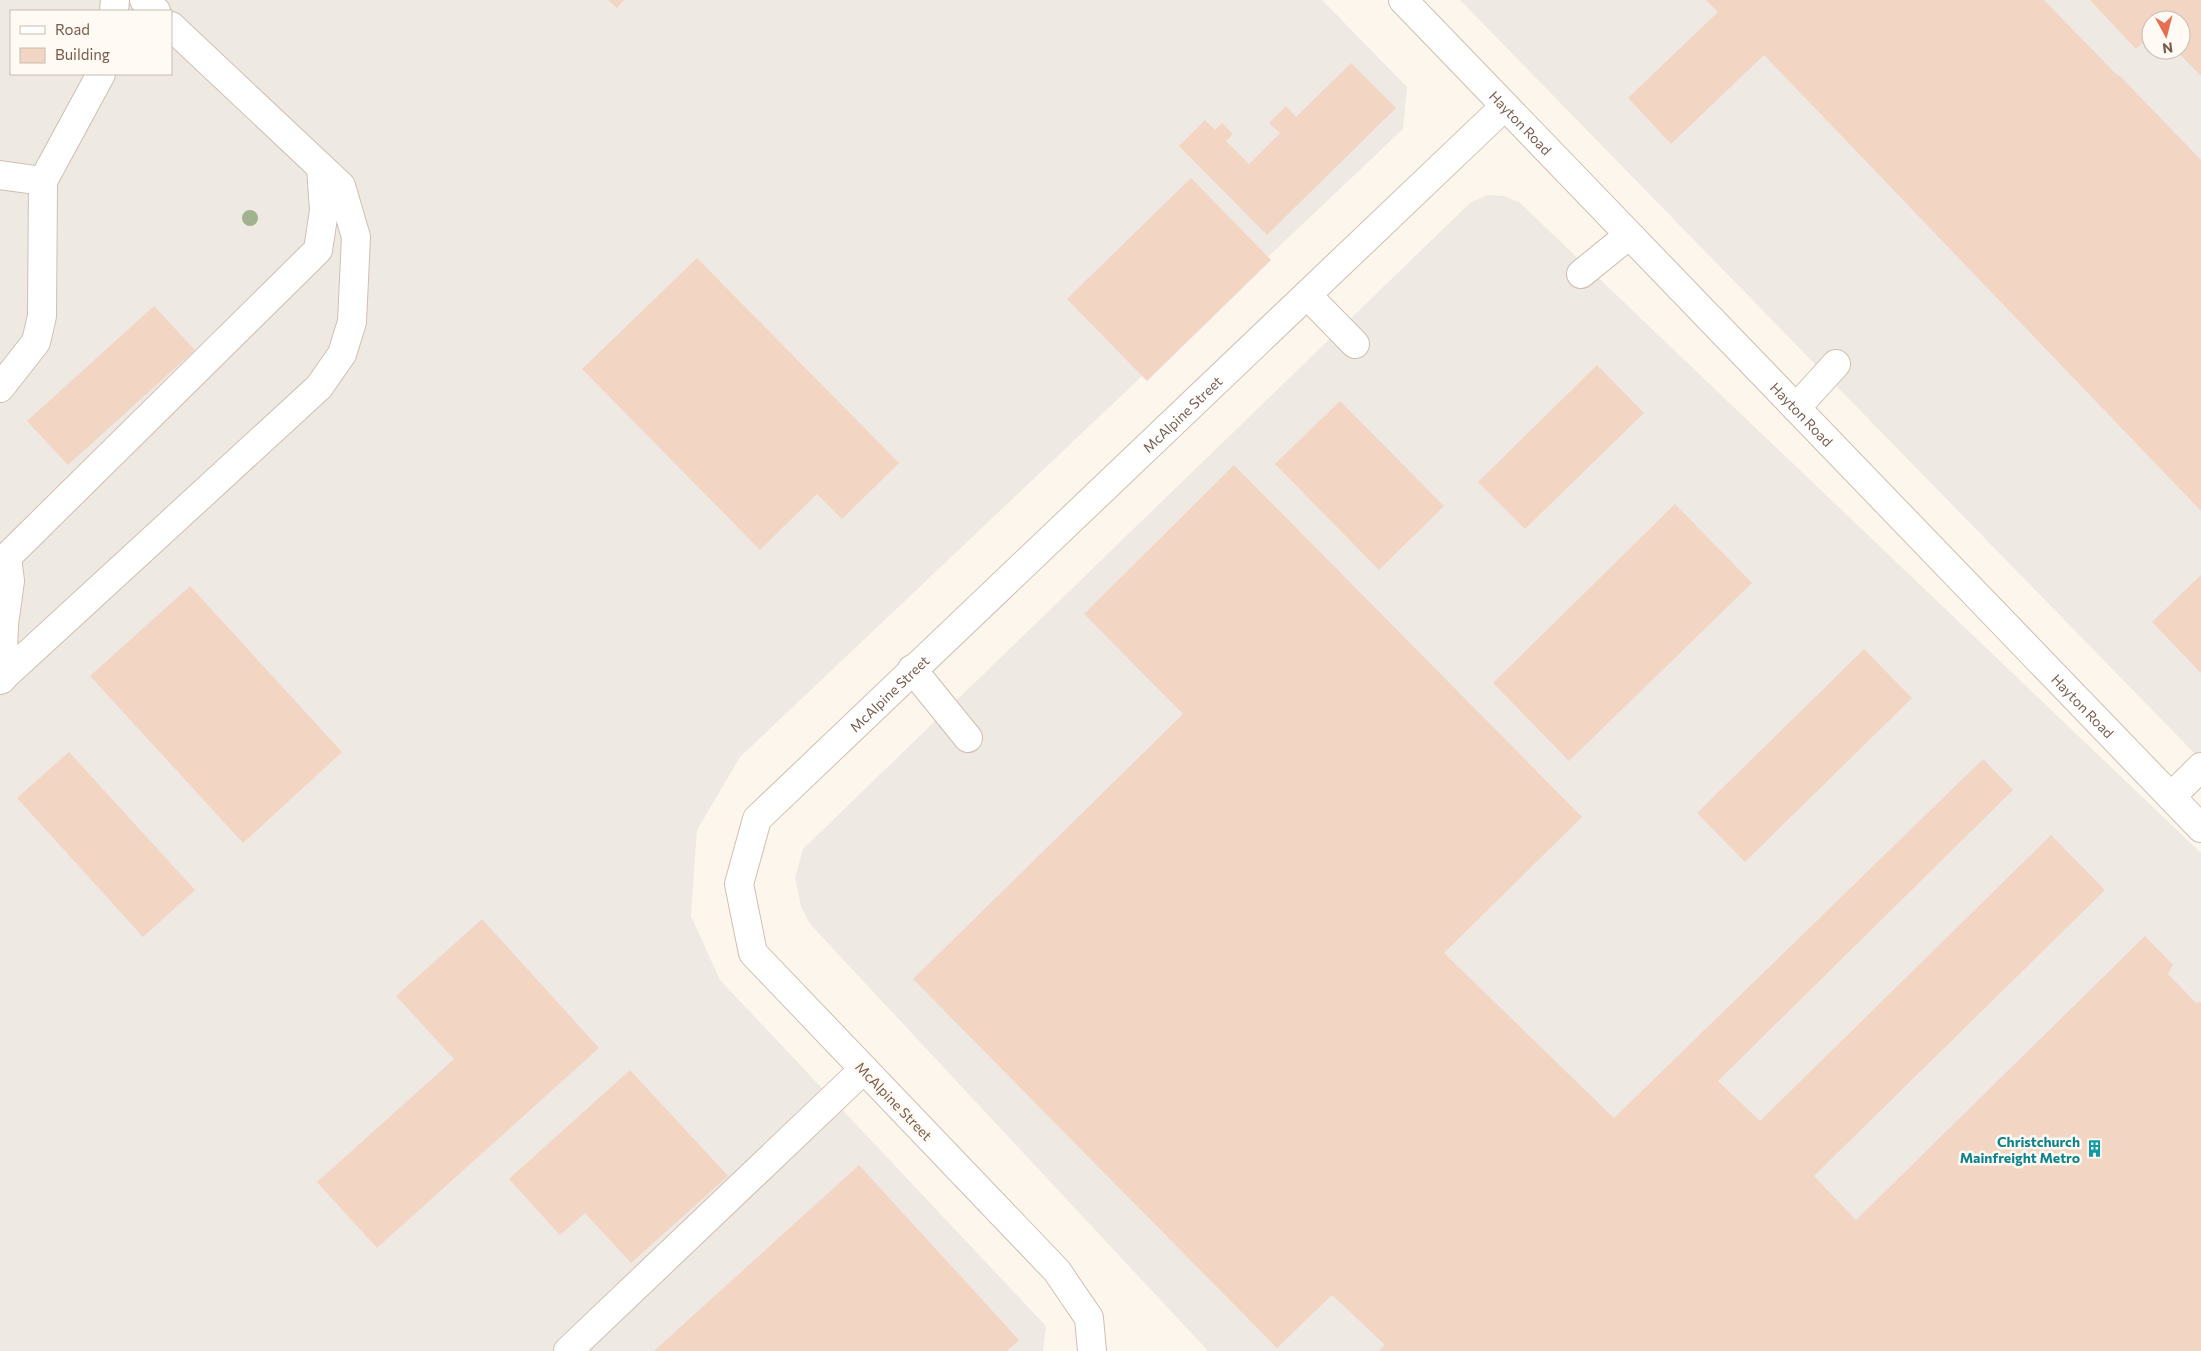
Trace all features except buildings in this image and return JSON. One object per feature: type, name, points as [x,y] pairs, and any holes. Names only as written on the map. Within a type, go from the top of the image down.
[{"type":"street","points":[[144,0],[155,10]]},
{"type":"street","name":"Hayton Road","points":[[1403,0],[2201,828]]},
{"type":"street","points":[[1,679],[319,387],[342,354],[352,322],[356,237],[341,186],[172,27]]},
{"type":"street","points":[[0,388],[36,342],[42,316],[43,181],[99,75]]},
{"type":"street","name":"McAlpine Street","points":[[1092,1351],[1089,1318],[1057,1271],[753,952],[739,884],[757,818],[1505,106]]},
{"type":"street","points":[[1,679],[4,624],[10,580],[3,555],[318,250],[324,211],[321,167]]},
{"type":"street","points":[[0,176],[43,181]]},
{"type":"street","points":[[1581,274],[1629,235]]},
{"type":"street","points":[[1307,295],[1355,344]]},
{"type":"street","points":[[1796,408],[1836,364]]},
{"type":"street","points":[[912,669],[968,738]]},
{"type":"street","points":[[2171,797],[2201,767]]},
{"type":"street","points":[[568,1351],[864,1069]]},
{"type":"shaded area","points":[[0,0],[1322,0],[1407,87],[1403,129],[740,757],[697,830],[691,916],[720,980],[1046,1326],[1043,1351],[0,1351]]},
{"type":"shaded area","points":[[1460,0],[2201,0],[2201,760]]},
{"type":"shaded area","points":[[1488,195],[1504,196],[1519,202],[2201,853],[2201,1351],[1208,1351],[810,924],[801,906],[795,878],[803,849],[1471,202]]},
{"type":"place","name":"Christchurch Mainfreight Metro","points":[[2094,1149]]}]
